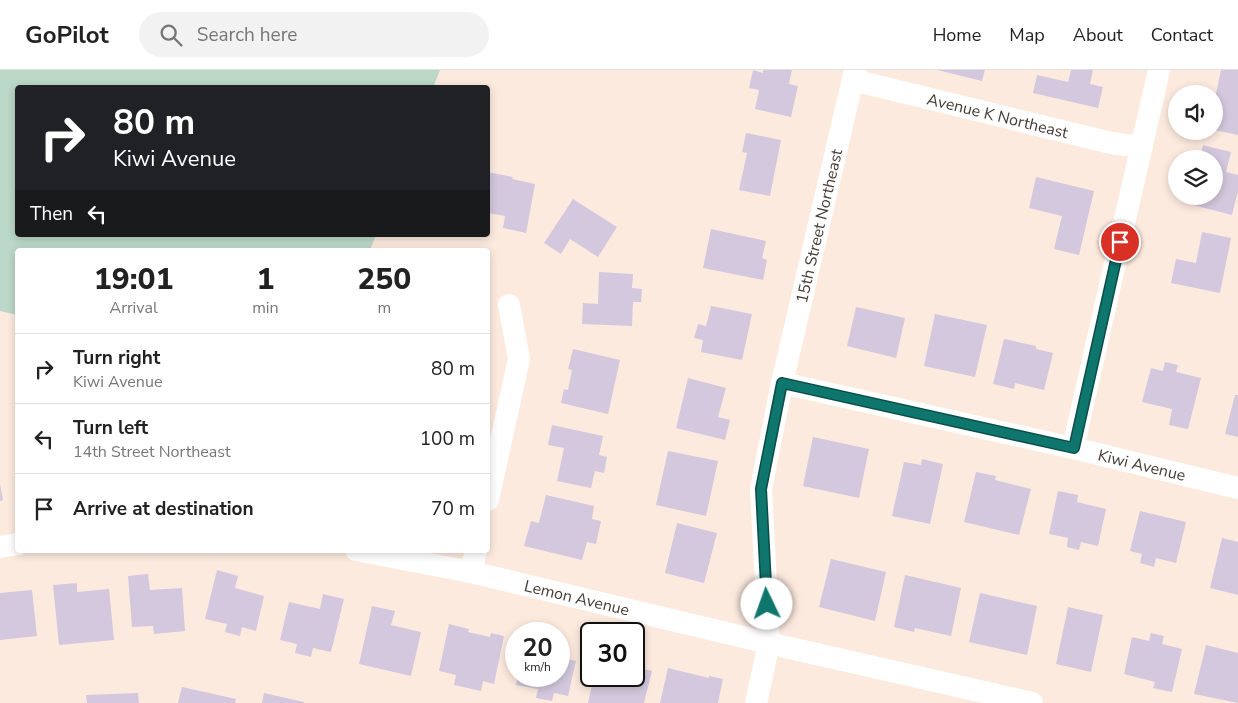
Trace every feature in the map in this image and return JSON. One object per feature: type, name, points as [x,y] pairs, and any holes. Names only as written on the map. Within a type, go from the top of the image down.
[{"type":"street","points":[[1074,448],[1159,70]]},
{"type":"street","name":"Avenue K Northeast","points":[[854,75],[1112,142],[1142,148]]},
{"type":"street","name":"15th Street Northeast","points":[[756,703],[768,643],[761,489],[782,383],[854,75]]},
{"type":"street","points":[[490,491],[519,359],[510,305]]},
{"type":"street","name":"Kiwi Avenue","points":[[782,383],[1074,448],[1238,488]]},
{"type":"street","points":[[0,547],[15,544]]},
{"type":"street","name":"Lemon Avenue","points":[[372,553],[471,572],[768,643],[1032,703]]},
{"type":"street","points":[[471,572],[475,553]]},
{"type":"green space","points":[[0,70],[440,70],[434,85],[15,85],[15,237],[375,237],[371,248],[15,248],[15,315],[0,311]]},
{"type":"building","points":[[753,70],[763,73],[763,70],[792,70],[789,84],[798,86],[791,117],[755,109],[759,90],[749,88]]},
{"type":"building","points":[[937,70],[985,70],[982,81]]},
{"type":"building","points":[[1071,70],[1093,70],[1090,84],[1103,87],[1098,108],[1033,93],[1037,75],[1068,82]]},
{"type":"building","points":[[1221,70],[1238,70],[1238,135],[1223,132],[1223,85],[1218,85]]},
{"type":"building","points":[[746,133],[781,140],[770,196],[739,190],[747,153],[742,152]]},
{"type":"building","points":[[1203,145],[1223,150],[1202,150]]},
{"type":"building","points":[[1223,150],[1231,152],[1226,172],[1238,175],[1238,191],[1232,215],[1193,205],[1223,205]]},
{"type":"building","points":[[490,172],[535,184],[526,233],[503,228],[505,216],[490,213]]},
{"type":"building","points":[[1036,177],[1094,191],[1079,255],[1054,249],[1062,216],[1029,208]]},
{"type":"building","points":[[573,199],[617,227],[598,257],[570,239],[561,254],[544,243]]},
{"type":"building","points":[[711,229],[766,241],[762,258],[767,260],[763,280],[703,268]]},
{"type":"building","points":[[1202,232],[1231,238],[1220,293],[1171,283],[1176,259],[1196,263]]},
{"type":"building","points":[[599,272],[633,274],[632,288],[642,289],[641,302],[633,302],[632,326],[582,324],[583,303],[598,304]]},
{"type":"building","points":[[711,306],[752,314],[742,360],[701,352],[703,340],[694,338],[698,324],[706,326]]},
{"type":"building","points":[[856,307],[905,318],[896,358],[847,346]]},
{"type":"building","points":[[935,314],[987,325],[975,377],[924,366]]},
{"type":"building","points":[[1004,339],[1036,346],[1036,349],[1053,353],[1044,390],[1015,383],[1014,389],[993,384]]},
{"type":"building","points":[[573,349],[620,360],[608,414],[561,403],[564,389],[568,390],[572,370],[568,369]]},
{"type":"building","points":[[1165,362],[1178,365],[1176,372],[1201,378],[1188,429],[1169,425],[1172,409],[1142,402],[1151,368],[1163,371]]},
{"type":"building","points":[[688,378],[726,388],[718,417],[730,420],[725,440],[676,428]]},
{"type":"building","points":[[1235,395],[1238,395],[1238,437],[1225,434]]},
{"type":"building","points":[[552,425],[603,436],[599,455],[607,457],[604,473],[595,471],[591,488],[557,481],[564,448],[548,445]]},
{"type":"building","points":[[813,437],[869,449],[859,498],[803,486]]},
{"type":"building","points":[[668,451],[718,461],[706,516],[656,505]]},
{"type":"building","points":[[922,459],[943,464],[930,524],[892,516],[904,462],[921,465]]},
{"type":"building","points":[[976,472],[996,476],[995,480],[1031,489],[1019,535],[964,522]]},
{"type":"building","points":[[0,484],[3,500],[0,501]]},
{"type":"building","points":[[1058,491],[1078,495],[1077,502],[1106,509],[1098,546],[1081,542],[1079,550],[1067,547],[1068,538],[1049,534]]},
{"type":"building","points":[[546,495],[594,506],[592,519],[601,521],[596,544],[587,542],[582,560],[524,546],[531,521],[539,523]]},
{"type":"building","points":[[1140,511],[1186,522],[1176,563],[1156,558],[1154,567],[1140,563],[1142,554],[1130,551]]},
{"type":"building","points":[[677,523],[717,533],[704,583],[665,573]]},
{"type":"building","points":[[1222,538],[1238,542],[1238,595],[1210,588]]},
{"type":"building","points":[[831,559],[886,572],[875,621],[819,607]]},
{"type":"building","points":[[217,570],[238,576],[235,588],[264,596],[256,631],[242,627],[240,636],[225,632],[227,624],[205,619]]},
{"type":"building","points":[[148,574],[150,590],[182,588],[185,631],[154,634],[153,626],[132,627],[128,576]]},
{"type":"building","points":[[905,575],[961,588],[951,636],[915,628],[914,632],[894,627]]},
{"type":"building","points":[[77,583],[77,592],[109,589],[114,640],[59,645],[53,585]]},
{"type":"building","points":[[32,590],[37,636],[0,640],[0,593]]},
{"type":"building","points":[[980,593],[1037,606],[1027,655],[969,642]]},
{"type":"building","points":[[323,594],[344,599],[331,652],[313,648],[311,657],[295,653],[297,644],[280,640],[289,602],[320,609]]},
{"type":"building","points":[[372,606],[395,611],[391,625],[421,632],[411,676],[359,664]]},
{"type":"building","points":[[1068,607],[1103,615],[1091,672],[1056,664]]},
{"type":"building","points":[[449,624],[469,629],[468,632],[490,637],[491,633],[504,636],[494,684],[483,681],[481,691],[454,685],[456,675],[439,671]]},
{"type":"building","points":[[1151,633],[1164,636],[1162,644],[1182,649],[1172,692],[1153,688],[1155,682],[1124,674],[1132,637],[1149,641]]},
{"type":"building","points":[[1206,645],[1238,653],[1238,703],[1194,694]]},
{"type":"building","points":[[570,660],[576,661],[568,696],[554,693],[552,701],[536,698],[538,689],[527,687],[570,687]]},
{"type":"building","points":[[668,668],[709,678],[709,676],[723,679],[718,703],[660,703]]},
{"type":"building","points":[[645,669],[652,671],[644,703],[588,703],[592,687],[645,687]]},
{"type":"building","points":[[182,687],[236,699],[235,703],[178,703]]},
{"type":"building","points":[[138,693],[139,703],[87,703],[86,695]]},
{"type":"building","points":[[264,693],[304,702],[304,703],[262,703]]},
{"type":"route","points":[[767,604],[761,489],[782,383],[1074,448],[1120,242]]}]
